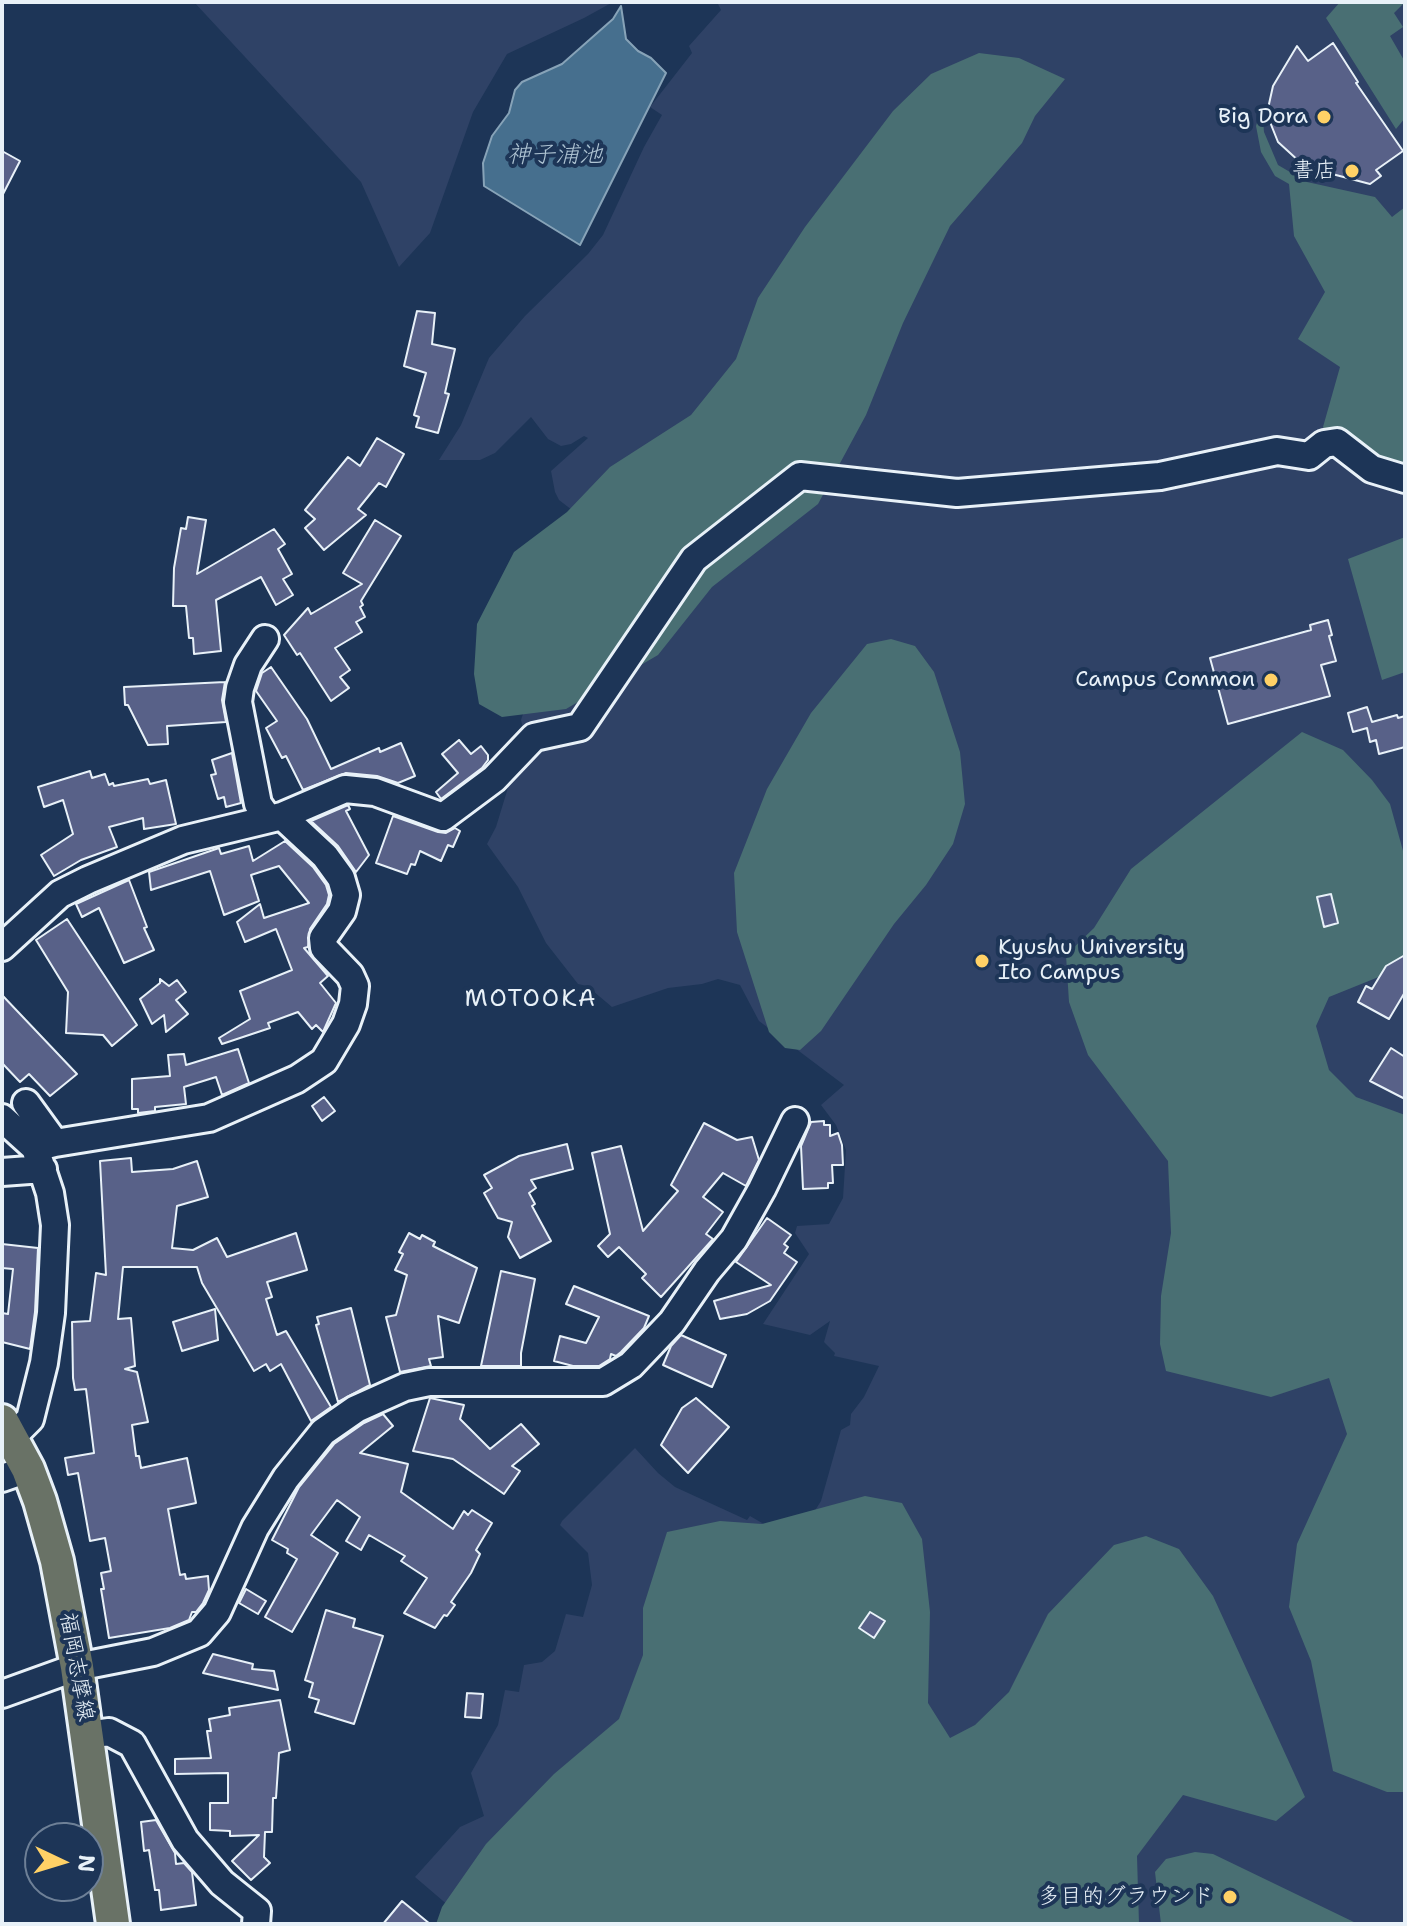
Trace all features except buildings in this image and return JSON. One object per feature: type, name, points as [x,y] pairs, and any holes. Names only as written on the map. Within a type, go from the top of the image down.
[{"type":"main road","name":"福岡志摩線","points":[[7,1429],[15,1473],[40,1501],[57,1561],[77,1667],[113,1924]]},
{"type":"street","points":[[3,944],[60,894],[88,880],[183,840],[275,817],[345,789],[375,792],[443,817],[494,779],[534,737],[580,727],[694,559],[800,476],[957,493],[1160,476],[1277,451],[1309,456],[1324,444],[1337,442],[1372,469],[1405,479]]},
{"type":"street","points":[[2,1172],[44,1153],[209,1118],[297,1079],[324,1061],[346,1024],[355,986],[350,975],[324,948],[323,938],[342,911],[346,895],[341,878],[325,856],[258,804],[238,702],[248,665],[265,639]]},
{"type":"street","points":[[7,1429],[30,1419],[44,1363],[51,1313],[55,1225],[44,1153],[26,1103]]},
{"type":"street","points":[[2,1118],[44,1153]]},
{"type":"street","points":[[2,1694],[77,1667],[153,1652],[199,1633],[217,1612],[255,1528],[286,1478],[323,1432],[356,1409],[405,1387],[429,1382],[603,1382],[631,1365],[672,1322],[707,1271],[734,1239],[795,1121]]},
{"type":"street","points":[[87,1735],[109,1732],[132,1744],[185,1840],[222,1883],[257,1911],[256,1924]]},
{"type":"shaded area","points":[[194,2],[613,2],[507,54],[473,112],[430,233],[399,267],[361,182]]},
{"type":"shaded area","name":"Kyushu University Ito Campus","points":[[717,2],[1405,2],[1405,1924],[470,1924],[415,1877],[460,1827],[484,1816],[471,1773],[498,1725],[505,1690],[519,1692],[524,1665],[542,1662],[555,1651],[566,1614],[583,1617],[592,1585],[588,1553],[560,1525],[562,1521],[635,1448],[675,1487],[747,1520],[750,1516],[795,1542],[821,1501],[841,1430],[850,1425],[851,1414],[864,1397],[879,1366],[834,1356],[835,1353],[824,1342],[830,1321],[810,1335],[763,1324],[809,1254],[795,1233],[797,1226],[829,1224],[843,1198],[846,1150],[836,1125],[821,1105],[844,1085],[759,1021],[740,985],[718,979],[668,988],[612,1007],[587,986],[578,984],[546,943],[518,887],[487,844],[496,827],[507,791],[523,728],[521,720],[585,520],[559,500],[551,471],[588,438],[584,436],[561,446],[548,439],[531,417],[495,453],[480,460],[439,460],[461,425],[489,358],[603,235],[662,115],[650,107],[692,53],[689,46],[721,10]]},
{"type":"green space","points":[[1340,2],[1405,2],[1394,13],[1403,27],[1390,36],[1405,62],[1405,118],[1396,129],[1326,18]]},
{"type":"green space","points":[[979,53],[1019,58],[1065,79],[1035,116],[1022,143],[950,226],[903,323],[866,415],[818,504],[712,587],[658,655],[566,709],[502,717],[479,704],[474,674],[477,624],[514,552],[567,512],[610,467],[691,415],[736,359],[758,298],[805,227],[893,111],[931,74]]},
{"type":"green space","points":[[1262,107],[1264,132],[1278,165],[1307,182],[1375,197],[1392,217],[1405,207],[1405,486],[1364,477],[1333,456],[1323,427],[1340,367],[1298,339],[1325,292],[1294,236],[1289,184],[1275,176],[1261,152],[1256,126]]},
{"type":"green space","points":[[1405,537],[1405,672],[1382,680],[1348,559]]},
{"type":"green space","points":[[891,639],[915,646],[934,672],[960,752],[965,804],[953,844],[821,1031],[800,1050],[785,1048],[769,1032],[737,932],[734,873],[767,789],[811,713],[867,644]]},
{"type":"green space","points":[[1302,732],[1343,750],[1372,780],[1390,804],[1405,858],[1405,973],[1396,970],[1329,997],[1316,1026],[1329,1070],[1356,1097],[1405,1115],[1405,1792],[1387,1792],[1333,1771],[1311,1661],[1289,1607],[1297,1544],[1347,1434],[1329,1378],[1271,1397],[1166,1371],[1160,1344],[1161,1296],[1171,1233],[1168,1161],[1088,1055],[1069,1002],[1066,955],[1094,928],[1131,869]]},
{"type":"green space","points":[[865,1496],[902,1503],[922,1539],[930,1612],[928,1703],[950,1738],[975,1725],[1009,1692],[1048,1614],[1114,1545],[1146,1536],[1179,1549],[1213,1596],[1305,1797],[1276,1821],[1183,1795],[1137,1856],[1139,1924],[436,1924],[442,1907],[486,1844],[554,1774],[619,1719],[643,1655],[643,1608],[667,1532],[720,1521],[762,1524]]},
{"type":"green space","name":"多目的グラウンド","points":[[1195,1852],[1213,1854],[1358,1924],[1161,1924],[1155,1872],[1166,1859]]},
{"type":"water","name":"神子浦池","points":[[621,6],[626,39],[666,73],[580,245],[484,186],[483,163],[492,136],[509,113],[515,90],[522,82],[562,64],[613,19]]},
{"type":"place","name":"Big Dora","points":[[1324,117]]},
{"type":"place","name":"書店","points":[[1352,171]]},
{"type":"place","name":"Campus Common","points":[[1271,680]]},
{"type":"place","name":"Kyushu University Ito Campus","points":[[982,961]]},
{"type":"place","name":"多目的グラウンド","points":[[1230,1897]]},
{"type":"district","name":"MOTOOKA","points":[[531,1000]]}]
